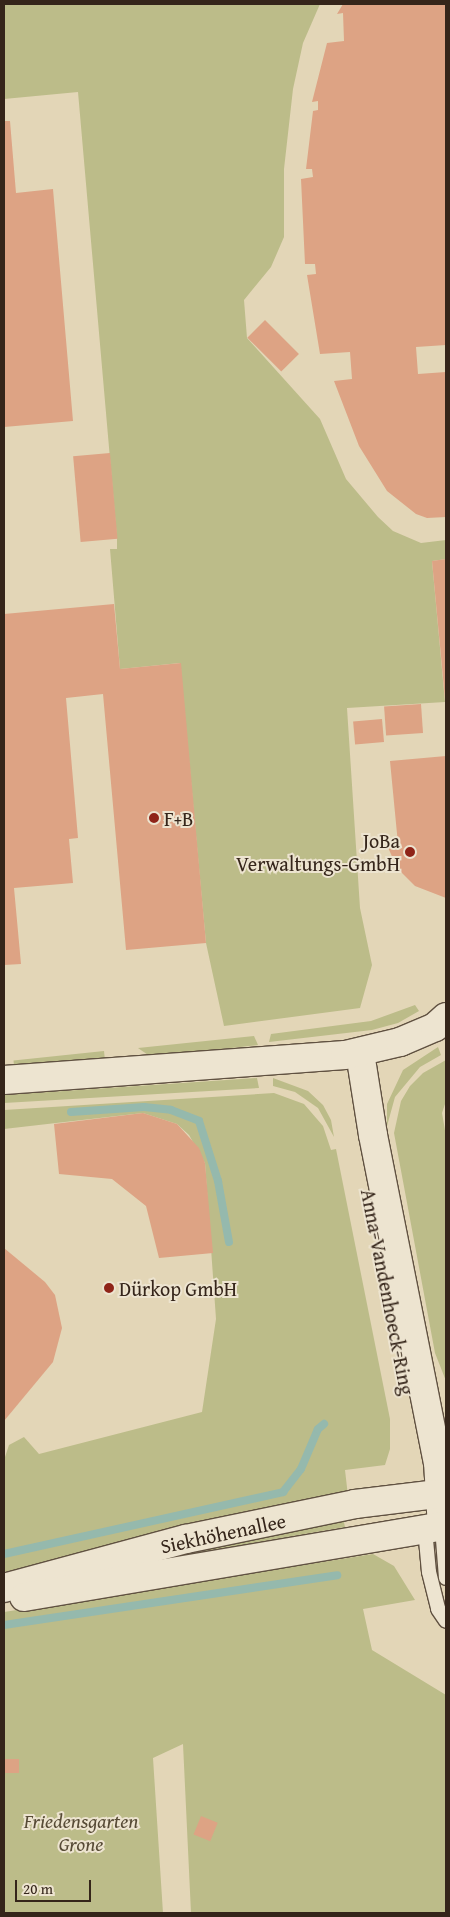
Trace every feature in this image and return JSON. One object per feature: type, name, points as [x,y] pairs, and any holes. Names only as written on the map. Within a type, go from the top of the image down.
[{"type":"street","points":[[4,1080],[353,1054],[400,1042],[435,1027],[446,1017]]},
{"type":"street","name":"Anna-Vandenhoeck-Ring","points":[[353,1054],[437,1412],[438,1462],[436,1494],[438,1527]]},
{"type":"street","name":"Anna-Vandenhoeck-Ring","points":[[353,1054],[418,1453],[436,1494]]},
{"type":"street","name":"Siekhöhenallee","points":[[4,1588],[186,1539],[355,1504],[436,1494]]},
{"type":"street","name":"Siekhöhenallee","points":[[4,1596],[24,1597],[125,1582],[438,1527]]},
{"type":"lane","points":[[438,1527],[446,1578]]},
{"type":"lane","points":[[438,1527],[429,1572],[438,1609],[446,1621]]},
{"type":"green space","points":[[4,4],[320,4],[303,43],[293,89],[284,169],[284,237],[271,267],[244,300],[247,338],[320,419],[346,479],[378,517],[393,531],[421,543],[446,540],[446,559],[432,561],[445,702],[347,708],[360,908],[372,965],[360,1008],[224,1026],[206,943],[180,663],[120,669],[110,549],[117,549],[117,539],[78,92],[4,99]]},
{"type":"green space","points":[[415,1005],[419,1011],[398,1023],[372,1030],[269,1042],[271,1034],[371,1021]]},
{"type":"green space","points":[[254,1036],[258,1045],[151,1057],[138,1048]]},
{"type":"green space","points":[[438,1047],[441,1055],[420,1067],[395,1097],[387,1126],[387,1104],[403,1070]]},
{"type":"green space","points":[[104,1051],[105,1060],[14,1069],[13,1061]]},
{"type":"green space","points":[[446,1060],[446,1101],[442,1113],[446,1136],[446,1381],[435,1353],[394,1133],[401,1101],[410,1086],[423,1073]]},
{"type":"green space","points":[[257,1078],[259,1088],[4,1103],[4,1095]]},
{"type":"green space","points":[[273,1078],[308,1091],[323,1105],[331,1120],[334,1137],[318,1108],[295,1092],[273,1086]]},
{"type":"green space","points":[[274,1093],[304,1104],[323,1126],[331,1150],[336,1149],[390,1419],[390,1449],[385,1465],[345,1470],[348,1496],[4,1572],[4,1460],[9,1445],[24,1437],[39,1454],[202,1412],[216,1319],[205,1163],[189,1135],[177,1124],[143,1113],[4,1129],[4,1110]]},
{"type":"green space","points":[[343,1518],[345,1527],[85,1572]]},
{"type":"green space","name":"Friedensgarten Grone","points":[[373,1554],[394,1566],[415,1600],[363,1609],[372,1650],[446,1695],[446,1913],[191,1913],[183,1744],[153,1758],[163,1913],[4,1913],[4,1612]]},
{"type":"building","points":[[343,4],[446,4],[446,345],[416,347],[418,374],[446,372],[446,517],[427,518],[416,514],[387,491],[359,446],[334,381],[352,379],[350,352],[320,354],[307,275],[316,274],[315,264],[305,264],[301,179],[313,177],[312,169],[306,169],[313,111],[318,110],[318,101],[312,102],[327,43],[344,41],[343,13],[337,14]]},
{"type":"building","points":[[4,121],[10,121],[16,193],[53,189],[73,421],[4,427]]},
{"type":"building","points":[[265,320],[299,354],[281,372],[247,338]]},
{"type":"building","points":[[110,453],[117,539],[81,542],[73,456]]},
{"type":"building","points":[[446,559],[446,699],[445,699],[432,561]]},
{"type":"building","points":[[114,604],[120,669],[181,663],[206,943],[126,950],[103,694],[66,698],[78,838],[69,839],[73,883],[14,888],[21,964],[4,965],[4,614]]},
{"type":"building","points":[[421,704],[423,733],[386,736],[384,707]]},
{"type":"building","points":[[382,719],[384,742],[355,744],[353,722]]},
{"type":"building","points":[[446,756],[446,898],[415,886],[397,868],[387,845],[398,844],[390,761]]},
{"type":"building","points":[[143,1113],[177,1124],[199,1148],[205,1163],[213,1253],[159,1258],[146,1206],[112,1179],[59,1174],[54,1124]]},
{"type":"building","points":[[4,1248],[45,1282],[55,1295],[62,1328],[53,1362],[4,1421]]},
{"type":"building","points":[[5,1759],[19,1759],[19,1773],[5,1773]]},
{"type":"building","points":[[201,1816],[218,1823],[210,1841],[194,1835]]},
{"type":"waterway","points":[[71,1112],[144,1107],[171,1110],[199,1121],[218,1181],[229,1242]]},
{"type":"waterway","points":[[4,1554],[283,1492],[301,1469],[318,1429],[324,1424]]},
{"type":"waterway","points":[[4,1625],[337,1575]]},
{"type":"place","name":"F+B","points":[[154,818]]},
{"type":"place","name":"JoBa Verwaltungs-GmbH","points":[[410,852]]},
{"type":"place","name":"Dürkop GmbH","points":[[109,1288]]}]
